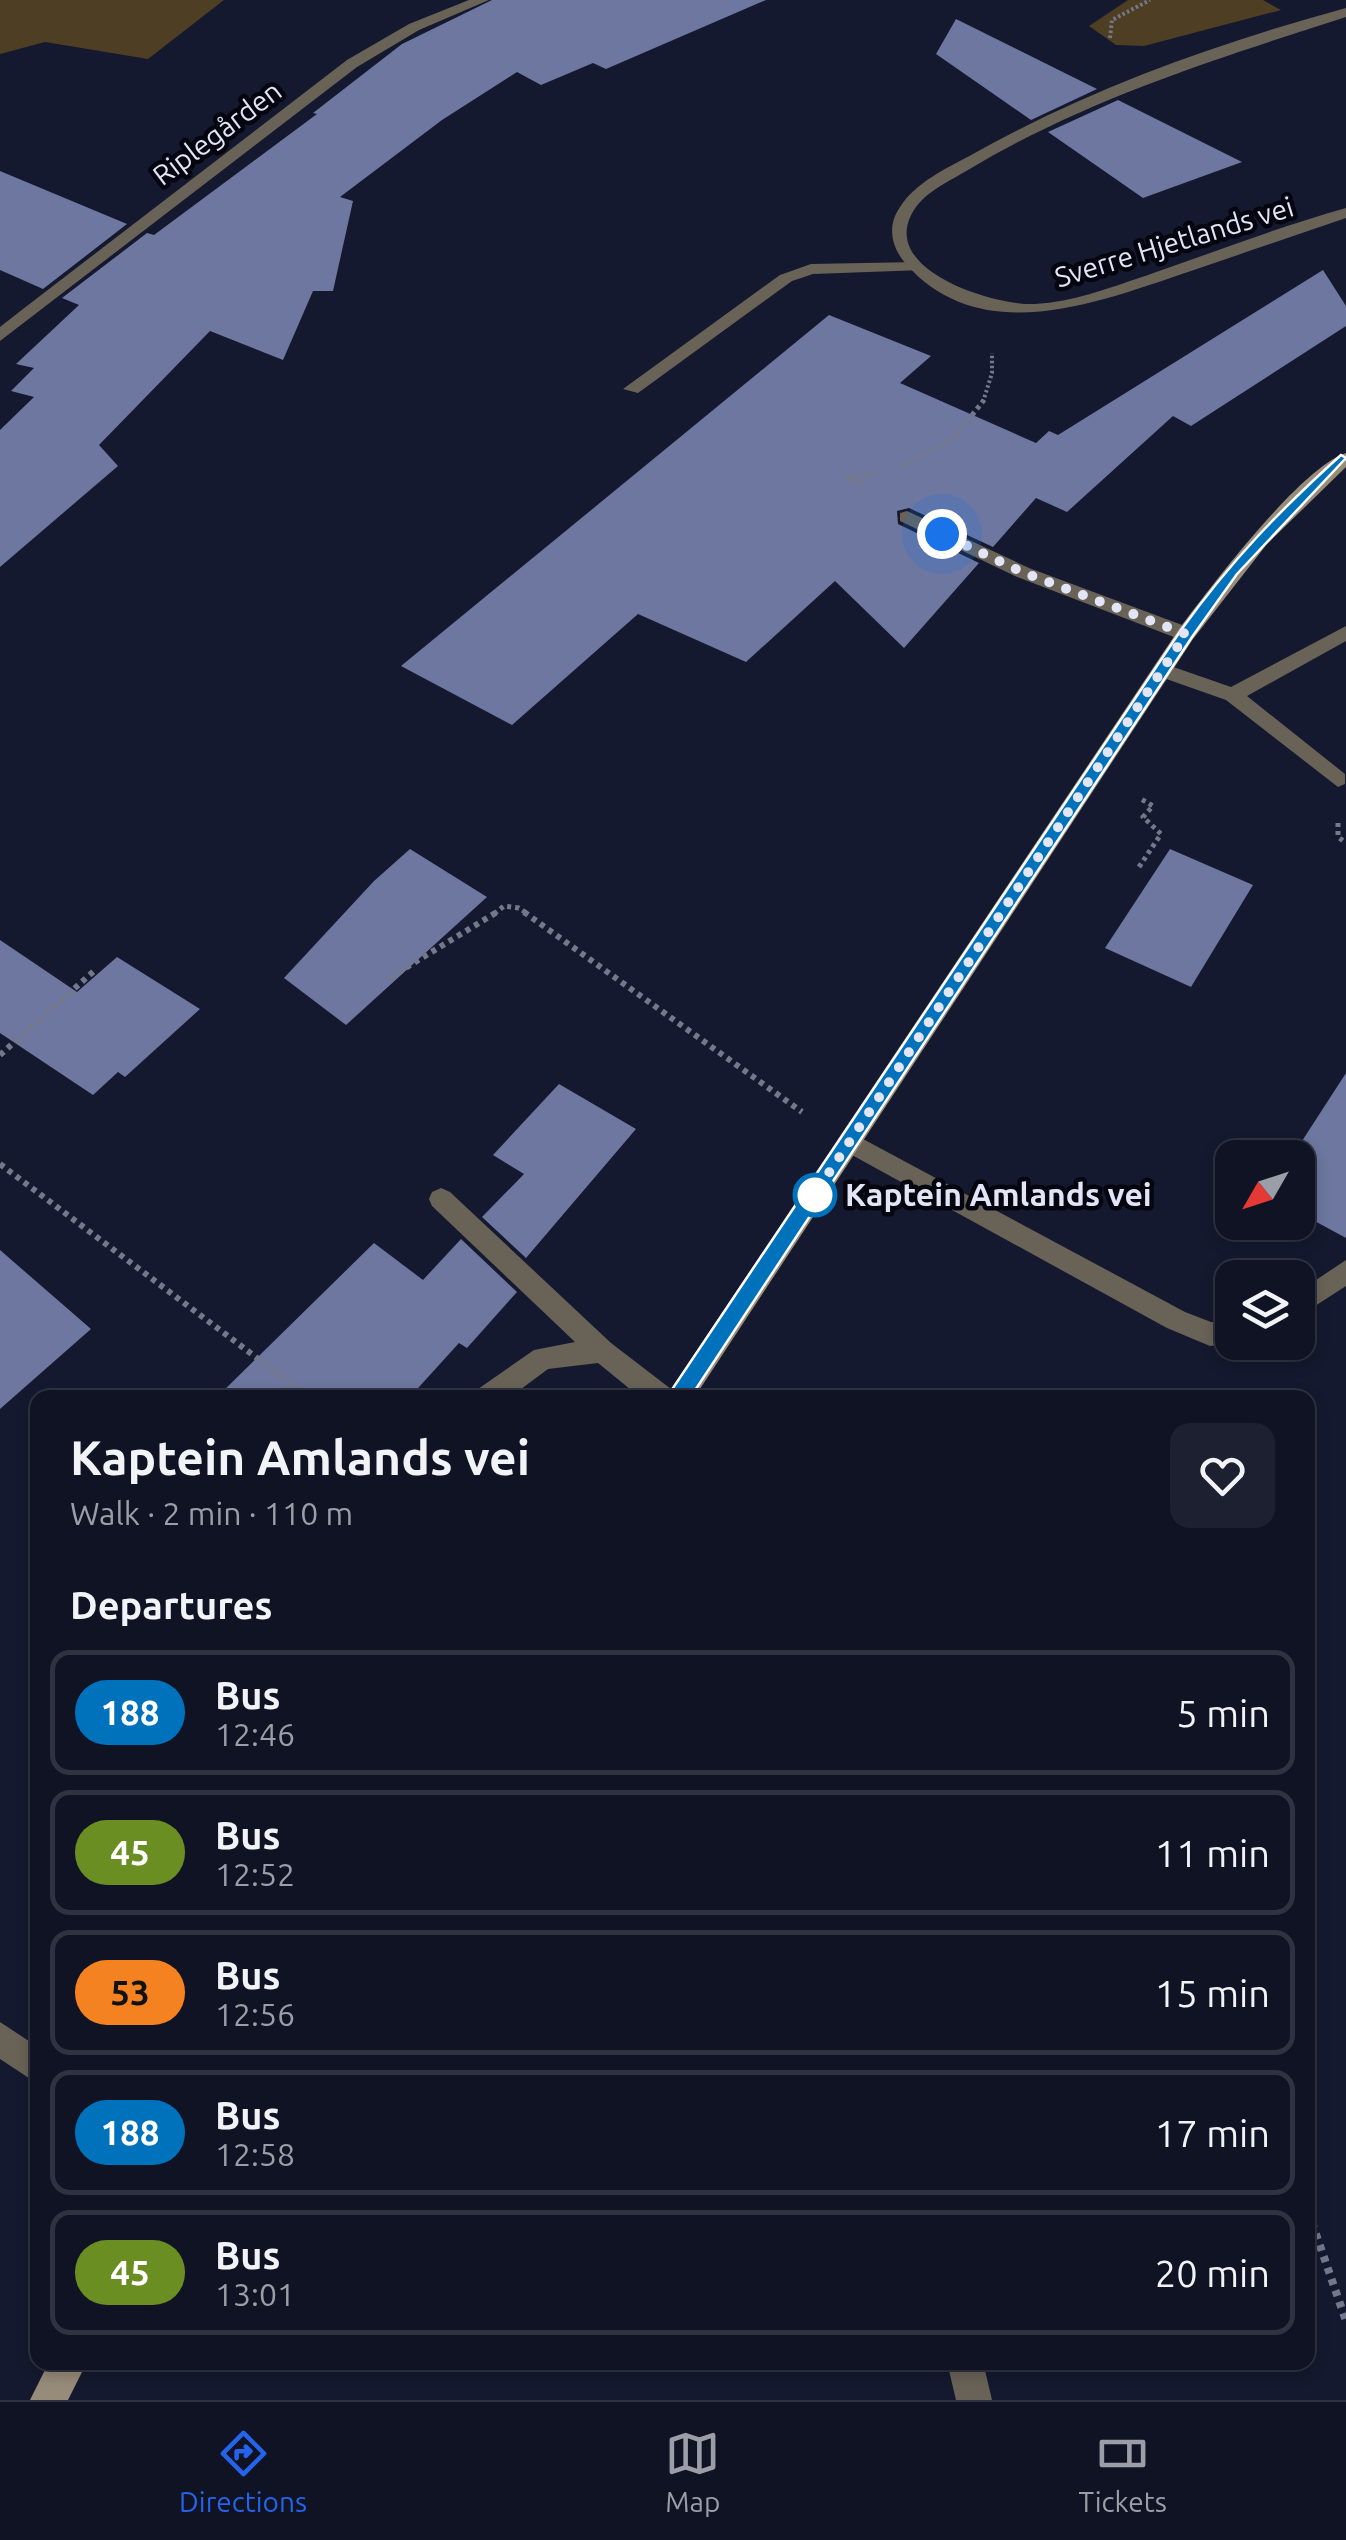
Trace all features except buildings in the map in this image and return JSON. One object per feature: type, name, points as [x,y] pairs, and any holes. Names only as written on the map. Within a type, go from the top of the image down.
[{"type":"main road","points":[[683,1390],[1186,634],[1232,570],[1346,458]]},
{"type":"main road","points":[[48,2400],[65,2370]]},
{"type":"street","name":"Riplegården","points":[[0,336],[86,264],[338,72],[436,15],[482,0]]},
{"type":"street","points":[[917,267],[902,248],[898,224],[910,203],[1006,140],[1175,68],[1346,12]]},
{"type":"street","name":"Sverre Hjetlands vei","points":[[917,267],[937,284],[970,300],[1036,310],[1094,298],[1346,213]]},
{"type":"street","points":[[632,388],[786,278],[830,268],[917,267]]},
{"type":"street","points":[[907,517],[1022,572],[1186,634]]},
{"type":"street","points":[[1233,695],[1346,633]]},
{"type":"street","points":[[1162,670],[1233,695],[1338,779]]},
{"type":"street","points":[[850,1142],[1176,1320],[1215,1334]]},
{"type":"street","points":[[441,1199],[602,1351],[652,1390]]},
{"type":"street","points":[[1315,1294],[1346,1271]]},
{"type":"street","points":[[498,1390],[543,1358],[602,1351]]},
{"type":"street","points":[[0,2038],[30,2062]]},
{"type":"street","points":[[966,2370],[974,2400]]},
{"type":"path","points":[[1108,36],[1112,20],[1150,0]]},
{"type":"path","points":[[845,478],[915,462],[940,448],[986,403],[994,368],[990,338],[976,326],[950,314],[970,300]]},
{"type":"path","points":[[1138,796],[1152,806],[1143,817],[1161,834],[1139,867]]},
{"type":"path","points":[[389,978],[481,925],[504,906],[519,908],[805,1115],[850,1142]]},
{"type":"path","points":[[0,1055],[94,971]]},
{"type":"path","points":[[0,1164],[299,1390]]},
{"type":"path","points":[[1315,2231],[1346,2321]]},
{"type":"shaded area","points":[[0,0],[224,0],[148,59],[45,42],[0,54]]},
{"type":"shaded area","points":[[1128,0],[1263,0],[1281,10],[1144,46],[1116,45],[1089,26]]},
{"type":"bus line","name":"188","points":[[683,1390],[1186,634],[1232,570],[1346,458]]},
{"type":"place","name":"Kaptein Amlands vei","points":[[815,1195]]},
{"type":"route","points":[[815,1195],[807,1206],[1186,634],[1022,572],[942,534]]}]
